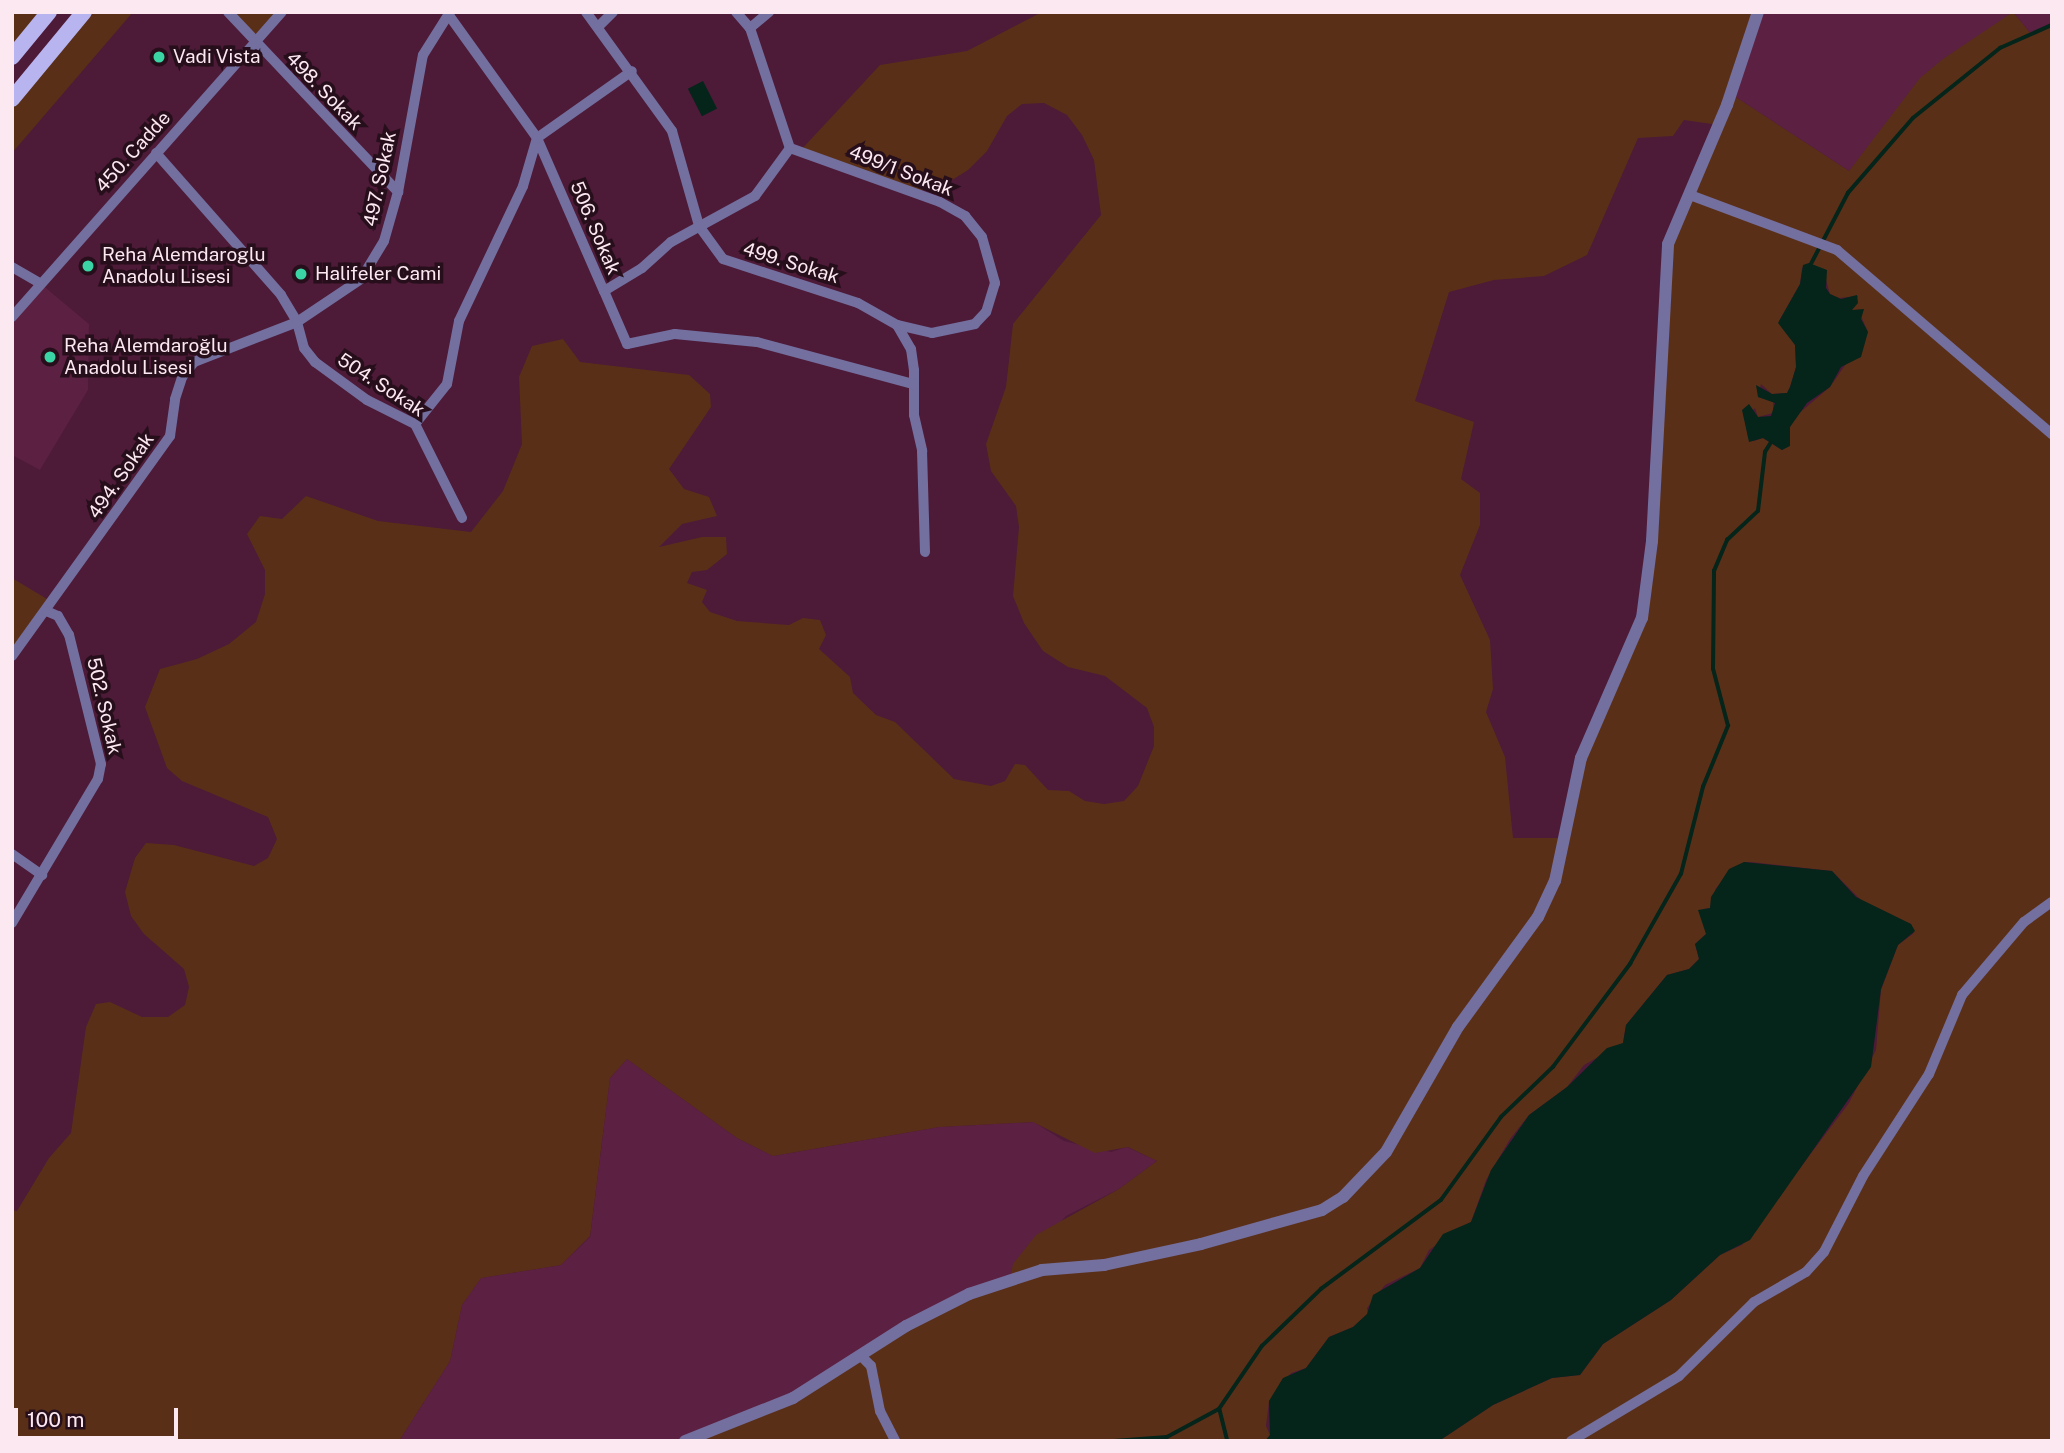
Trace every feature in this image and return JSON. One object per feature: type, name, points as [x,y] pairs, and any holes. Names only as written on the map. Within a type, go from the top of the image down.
[{"type":"main road","points":[[12,57],[49,12]]},
{"type":"main road","points":[[12,99],[84,12]]},
{"type":"street","name":"498. Sokak","points":[[228,12],[253,43],[398,192]]},
{"type":"street","name":"450. Cadde","points":[[12,317],[282,12]]},
{"type":"street","name":"499. Sokak","points":[[586,12],[632,71],[672,131],[699,226],[723,259],[738,268],[844,297],[897,325]]},
{"type":"street","points":[[598,27],[613,12]]},
{"type":"street","points":[[736,12],[750,27],[790,148]]},
{"type":"street","points":[[750,27],[769,12]]},
{"type":"street","points":[[684,1441],[793,1398],[935,1310],[1010,1279],[1201,1244],[1322,1210],[1343,1197],[1386,1152],[1458,1027],[1538,917],[1555,881],[1581,758],[1642,618],[1652,541],[1664,278],[1668,244],[1727,105],[1758,12]]},
{"type":"street","name":"506. Sokak","points":[[449,13],[537,138],[604,291],[699,226],[755,196],[790,148]]},
{"type":"street","name":"497. Sokak","points":[[297,322],[361,279],[384,241],[398,192],[423,55],[449,13]]},
{"type":"street","points":[[415,424],[447,384],[459,321],[523,186],[537,138],[632,71]]},
{"type":"street","name":"499/1 Sokak","points":[[790,148],[940,202],[965,216],[982,237],[995,283],[986,312],[975,324],[932,333],[897,325]]},
{"type":"street","name":"504. Sokak","points":[[156,153],[281,295],[297,322],[304,348],[316,362],[367,400],[415,424],[462,518]]},
{"type":"street","points":[[1690,195],[1806,235],[1837,250],[2052,434]]},
{"type":"street","points":[[12,267],[40,283]]},
{"type":"street","points":[[604,291],[626,344],[675,334],[757,342],[913,384]]},
{"type":"street","name":"494. Sokak","points":[[12,656],[170,436],[175,399],[182,377],[194,362],[297,322]]},
{"type":"street","points":[[897,325],[911,349],[922,451],[925,552]]},
{"type":"street","name":"502. Sokak","points":[[12,923],[98,779],[101,764],[69,635],[58,616],[46,611]]},
{"type":"street","points":[[12,854],[42,875]]},
{"type":"street","points":[[1572,1441],[1679,1376],[1754,1302],[1806,1272],[1824,1252],[1863,1176],[1929,1074],[1962,995],[2024,922],[2052,902]]},
{"type":"street","points":[[862,1356],[871,1366],[880,1411],[895,1441]]},
{"type":"shaded area","points":[[12,12],[49,12],[12,57]]},
{"type":"shaded area","points":[[84,12],[133,12],[12,153],[12,99]]},
{"type":"shaded area","points":[[228,12],[282,12],[253,43]]},
{"type":"shaded area","points":[[1042,12],[1758,12],[1731,94],[1849,171],[1920,78],[1943,59],[2013,12],[2031,34],[2052,25],[2052,1441],[1439,1441],[1493,1405],[1552,1378],[1580,1375],[1603,1344],[1671,1300],[1720,1255],[1742,1245],[1849,1103],[1876,1050],[1881,990],[1898,945],[1914,933],[1911,924],[1862,901],[1832,871],[1744,862],[1716,888],[1710,908],[1704,909],[1706,934],[1695,944],[1699,959],[1689,969],[1667,975],[1626,1025],[1623,1043],[1584,1065],[1567,1087],[1529,1115],[1510,1139],[1486,1180],[1471,1222],[1429,1250],[1420,1268],[1385,1285],[1367,1308],[1368,1314],[1353,1327],[1329,1337],[1306,1368],[1291,1373],[1269,1401],[1266,1426],[1270,1435],[1265,1441],[685,1441],[793,1398],[906,1326],[1010,1279],[1013,1264],[1036,1235],[1119,1189],[1157,1161],[1128,1147],[1095,1153],[1033,1122],[939,1127],[773,1156],[737,1138],[627,1059],[610,1078],[590,1236],[561,1265],[481,1278],[462,1305],[450,1361],[399,1441],[12,1441],[12,1210],[17,1211],[49,1158],[71,1133],[86,1027],[96,1004],[110,1002],[142,1017],[168,1017],[185,1005],[189,987],[184,969],[144,934],[131,916],[125,892],[135,858],[146,843],[174,845],[254,866],[268,858],[277,839],[268,817],[182,781],[167,768],[145,707],[160,669],[197,659],[229,644],[256,622],[265,594],[265,570],[247,534],[260,516],[282,519],[306,496],[378,521],[471,532],[503,491],[522,444],[519,377],[532,346],[563,339],[580,362],[689,375],[710,394],[711,407],[669,469],[684,489],[709,497],[717,516],[682,524],[659,547],[702,537],[726,537],[727,554],[707,570],[692,572],[687,583],[707,590],[702,602],[710,612],[737,621],[789,625],[803,618],[820,620],[826,635],[819,649],[850,677],[853,693],[876,715],[895,722],[954,779],[991,786],[1005,781],[1015,764],[1025,765],[1048,790],[1069,791],[1085,801],[1104,804],[1124,801],[1138,786],[1154,746],[1154,727],[1147,708],[1105,676],[1068,667],[1043,651],[1024,623],[1013,596],[1019,527],[1016,506],[991,471],[986,444],[1006,387],[1013,324],[1101,215],[1094,160],[1082,135],[1067,115],[1044,103],[1022,104],[1007,116],[987,151],[968,170],[944,185],[914,192],[800,151],[880,65],[967,51]],"holes":[[[1684,120],[1719,125],[1668,244],[1642,618],[1571,800],[1566,838],[1513,838],[1505,757],[1486,712],[1493,689],[1490,640],[1460,575],[1480,525],[1480,493],[1461,479],[1474,422],[1415,401],[1449,292],[1494,280],[1544,276],[1587,255],[1638,138],[1673,136]],[[1809,263],[1826,280],[1830,294],[1839,298],[1858,296],[1852,310],[1861,316],[1868,332],[1830,387],[1797,415],[1790,427],[1790,445],[1782,450],[1763,438],[1754,441],[1748,437],[1745,418],[1755,408],[1758,417],[1773,413],[1773,401],[1758,397],[1761,384],[1772,394],[1787,393],[1790,387],[1796,367],[1795,345],[1779,321],[1800,284],[1802,268]]]},
{"type":"shaded area","points":[[1758,12],[2013,12],[1885,129],[1849,171],[1731,94]]},
{"type":"shaded area","points":[[2013,12],[2052,12],[2052,25],[2031,34]]},
{"type":"shaded area","points":[[703,81],[717,109],[702,116],[688,89]]},
{"type":"shaded area","points":[[1809,263],[1827,270],[1826,288],[1830,294],[1841,299],[1857,295],[1858,303],[1852,310],[1864,309],[1861,319],[1868,332],[1861,357],[1841,367],[1830,387],[1807,403],[1790,427],[1790,446],[1782,450],[1763,438],[1749,442],[1742,410],[1749,404],[1758,417],[1771,416],[1775,403],[1758,397],[1756,385],[1772,394],[1787,393],[1790,387],[1796,367],[1795,345],[1778,323],[1800,284],[1803,265]]},
{"type":"shaded area","name":"Reha Alemdaroğlu Anadolu Lisesi","points":[[40,283],[89,324],[88,390],[40,470],[12,455],[12,317]]},
{"type":"shaded area","points":[[12,578],[52,602],[12,656]]},
{"type":"shaded area","points":[[1744,862],[1832,871],[1856,897],[1911,924],[1915,931],[1898,945],[1881,989],[1871,1067],[1750,1240],[1720,1255],[1671,1300],[1603,1344],[1580,1375],[1552,1378],[1493,1405],[1439,1441],[1265,1441],[1270,1435],[1269,1401],[1283,1378],[1306,1368],[1329,1337],[1353,1327],[1367,1314],[1373,1295],[1420,1268],[1443,1234],[1471,1222],[1491,1170],[1529,1115],[1567,1087],[1607,1048],[1623,1043],[1626,1025],[1667,975],[1689,969],[1699,959],[1695,944],[1706,934],[1698,910],[1710,908],[1711,897],[1729,869]]},
{"type":"shaded area","points":[[627,1059],[737,1138],[773,1156],[939,1127],[1034,1122],[1064,1141],[1111,1152],[1127,1147],[1157,1161],[1119,1189],[1066,1216],[1010,1279],[793,1398],[684,1441],[399,1441],[450,1361],[462,1305],[481,1278],[561,1265],[590,1237],[610,1078]]},
{"type":"waterway","points":[[1811,264],[1848,193],[1913,118],[2000,48],[2052,25]]},
{"type":"waterway","points":[[1114,1441],[1167,1437],[1219,1409],[1262,1346],[1321,1289],[1441,1200],[1501,1117],[1553,1067],[1630,964],[1681,874],[1703,787],[1728,726],[1713,669],[1714,571],[1727,540],[1758,511],[1765,452],[1770,444]]},
{"type":"waterway","points":[[1220,1410],[1228,1441]]},
{"type":"place","name":"Vadi Vista","points":[[159,57]]},
{"type":"place","name":"Reha Alemdaroglu Anadolu Lisesi","points":[[88,266]]},
{"type":"place","name":"Halifeler Cami","points":[[301,274]]},
{"type":"place","name":"Reha Alemdaroğlu Anadolu Lisesi","points":[[50,357]]}]
